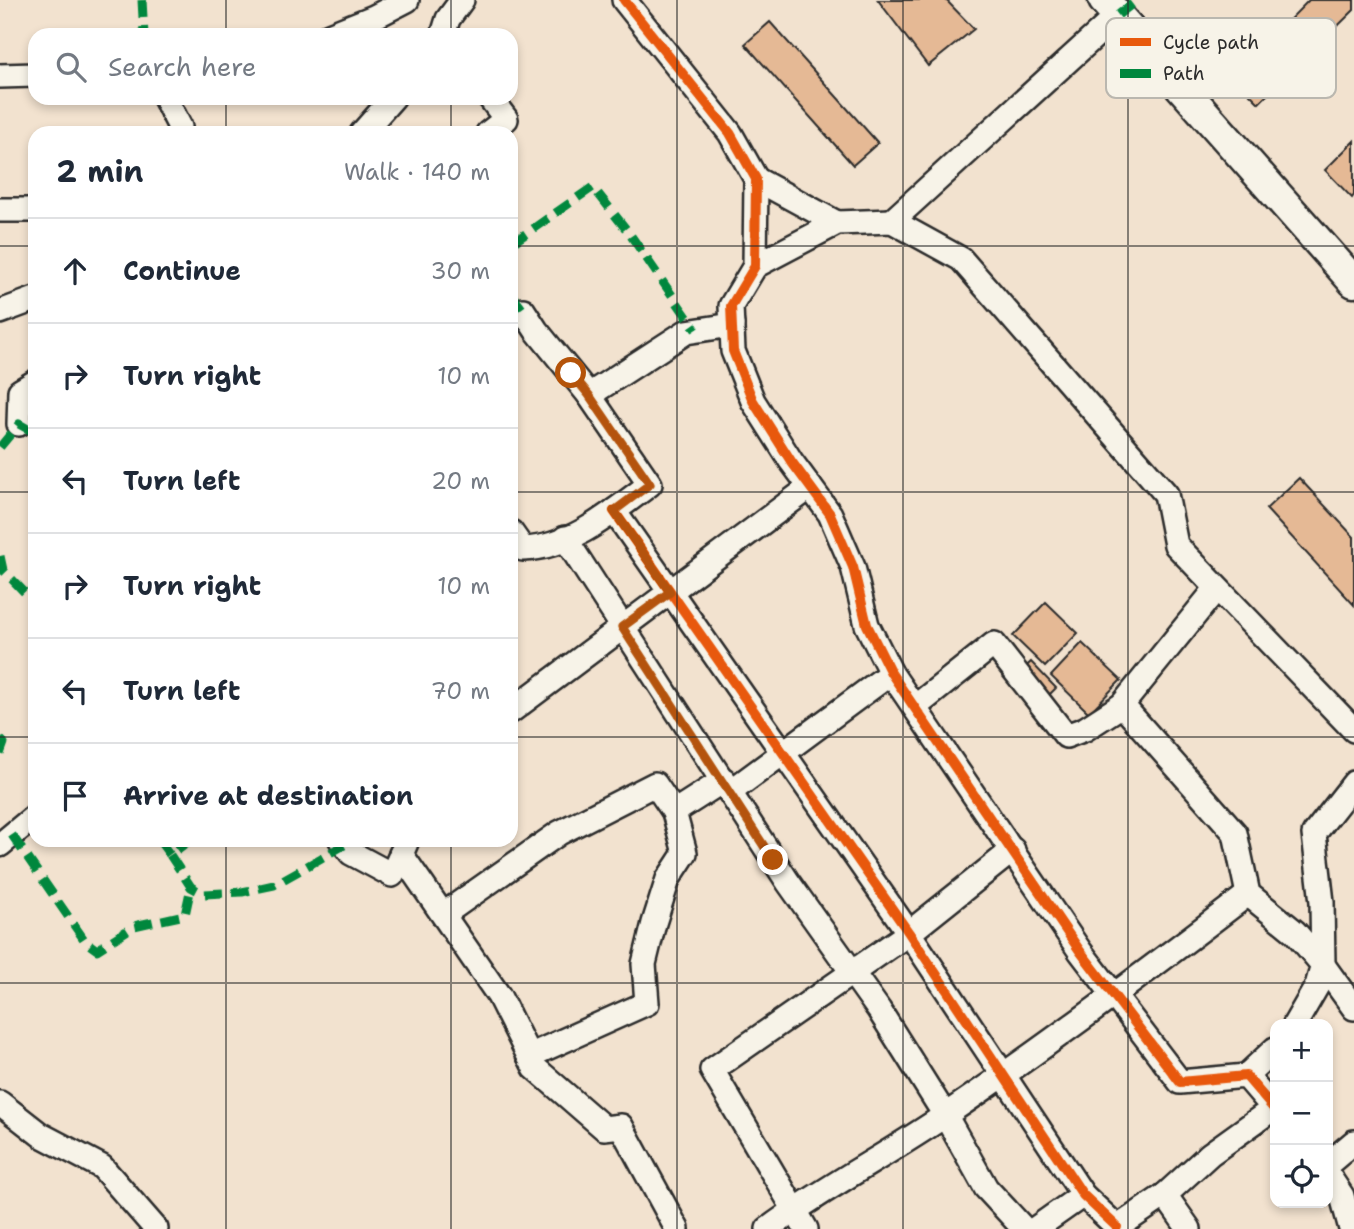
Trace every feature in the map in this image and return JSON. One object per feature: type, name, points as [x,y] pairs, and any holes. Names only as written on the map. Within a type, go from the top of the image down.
[{"type":"street","points":[[346,28],[407,0]]},
{"type":"street","points":[[446,28],[448,19],[462,0]]},
{"type":"street","points":[[624,0],[730,133],[756,179],[755,266],[731,306],[733,351],[753,401],[830,514],[853,567],[867,625],[891,673],[1080,951],[1180,1082],[1247,1076],[1270,1054]]},
{"type":"street","points":[[892,221],[1111,7]]},
{"type":"street","points":[[0,76],[28,75]]},
{"type":"street","points":[[1191,98],[1354,282]]},
{"type":"street","points":[[169,105],[179,126]]},
{"type":"street","points":[[368,126],[387,105]]},
{"type":"street","points":[[495,105],[506,119],[497,126]]},
{"type":"street","points":[[756,179],[837,223]]},
{"type":"street","points":[[0,210],[28,209]]},
{"type":"street","points":[[755,266],[837,223],[892,221],[961,258],[1166,494],[1176,545],[1354,730]]},
{"type":"street","points":[[0,312],[28,302]]},
{"type":"street","points":[[518,313],[523,310],[589,395],[650,484],[578,534],[538,549],[523,549],[518,542]]},
{"type":"street","points":[[589,395],[686,332],[732,325]]},
{"type":"street","points":[[19,424],[20,391],[28,387]]},
{"type":"street","points":[[518,707],[810,487]]},
{"type":"street","points":[[614,511],[909,933],[1083,1195],[1116,1228],[1165,1195],[1210,1154],[1270,1112]]},
{"type":"street","points":[[565,538],[788,882],[854,973],[945,1115],[986,1188],[1024,1229]]},
{"type":"street","points":[[915,707],[994,644],[1066,736],[1084,729],[1122,705],[1216,589]]},
{"type":"street","points":[[674,812],[727,786],[783,752],[891,673]]},
{"type":"street","points":[[1122,705],[1235,833],[1248,894],[1295,932],[1354,1008]]},
{"type":"street","points":[[1298,1019],[1317,986],[1323,965],[1322,902],[1314,834],[1354,783]]},
{"type":"street","points":[[443,914],[559,834],[655,784],[674,812],[685,853],[668,878],[654,923],[644,964],[647,1003],[529,1056]]},
{"type":"street","points":[[0,845],[28,822]]},
{"type":"street","points":[[346,847],[351,853],[392,875],[405,847]]},
{"type":"street","points":[[405,847],[443,914],[499,996],[535,1068],[604,1128],[621,1126],[677,1229]]},
{"type":"street","points":[[800,1219],[712,1070],[909,933],[1013,850]]},
{"type":"street","points":[[768,1229],[800,1219],[1116,996],[1248,894]]},
{"type":"street","points":[[1247,1076],[1270,1104]]},
{"type":"street","points":[[0,1103],[41,1135],[102,1167],[156,1229]]},
{"type":"street","points":[[1333,1160],[1354,1142]]},
{"type":"street","points":[[1333,1182],[1342,1196],[1351,1229]]},
{"type":"street","points":[[1035,1229],[1083,1195]]},
{"type":"street","points":[[1165,1195],[1189,1229]]},
{"type":"building","points":[[878,0],[946,0],[974,29],[928,66]]},
{"type":"building","points":[[1309,0],[1354,0],[1354,10],[1336,28],[1336,18],[1291,18]]},
{"type":"building","points":[[770,22],[878,143],[853,165],[745,44]]},
{"type":"building","points":[[1354,141],[1354,195],[1352,198],[1325,170]]},
{"type":"building","points":[[1299,478],[1354,537],[1354,605],[1266,509]]},
{"type":"building","points":[[1046,602],[1078,633],[1045,667],[1013,636]]},
{"type":"building","points":[[1082,643],[1121,680],[1089,713],[1051,676]]},
{"type":"building","points":[[1031,662],[1056,688],[1044,700],[1018,674]]},
{"type":"marked path","points":[[142,0],[144,28]]},
{"type":"marked path","points":[[1118,15],[1137,0]]},
{"type":"marked path","points":[[518,239],[593,187],[629,233],[696,330]]},
{"type":"marked path","points":[[518,303],[523,310]]},
{"type":"marked path","points":[[0,447],[19,424],[28,429]]},
{"type":"marked path","points":[[0,556],[3,570],[28,596]]},
{"type":"marked path","points":[[0,739],[4,743],[0,754]]},
{"type":"marked path","points":[[12,835],[85,941],[97,950],[134,926],[185,915],[191,887]]},
{"type":"marked path","points":[[164,847],[170,855],[181,847]]},
{"type":"marked path","points":[[170,855],[191,887],[204,894],[242,892],[274,885],[340,847]]},
{"type":"cycle path","points":[[624,0],[730,133],[756,179],[755,266],[731,306],[733,351],[753,401],[791,461],[830,514],[853,567],[867,625],[891,673],[1080,951],[1180,1082],[1246,1076],[1270,1104]]},
{"type":"cycle path","points":[[614,511],[909,933],[1083,1195],[1117,1227]]},
{"type":"route","points":[[571,373],[650,484],[614,511],[670,592],[622,627],[724,780],[773,860]]}]
